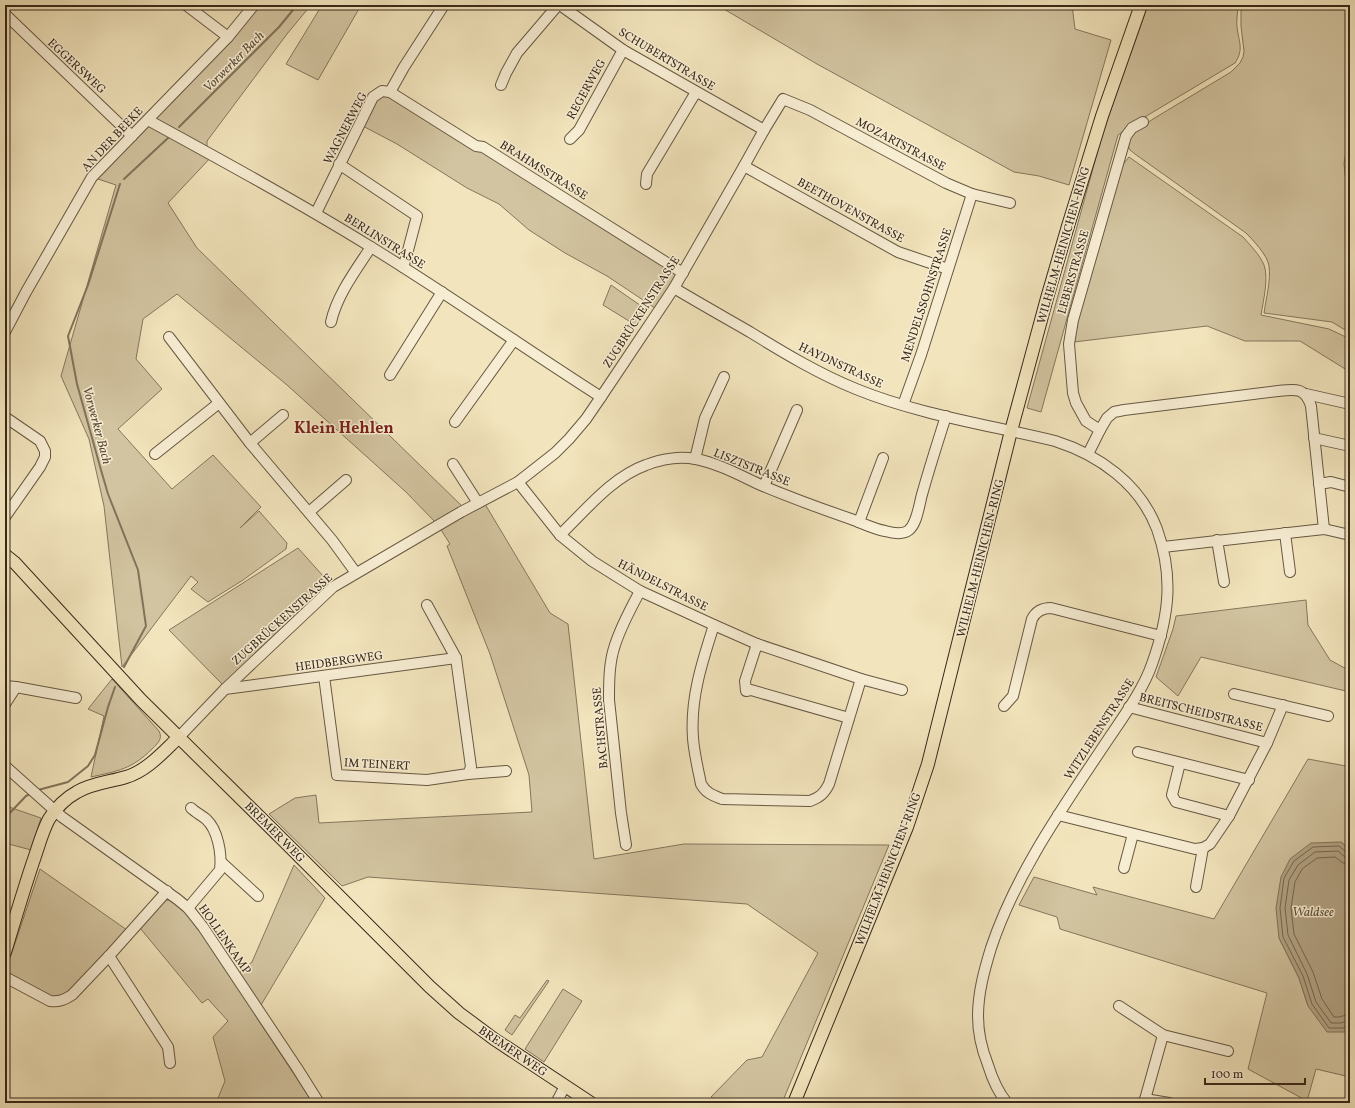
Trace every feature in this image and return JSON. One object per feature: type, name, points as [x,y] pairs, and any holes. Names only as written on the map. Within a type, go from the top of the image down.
[{"type":"main road","name":"WILHELM-HEINICHEN-RING","points":[[794,1103],[907,827],[928,764],[1011,431],[1068,226],[1102,116],[1141,5]]},
{"type":"main road","name":"BREMER WEG","points":[[5,555],[119,676],[430,987],[481,1030],[592,1103]]},
{"type":"main road","points":[[5,952],[35,855],[45,829],[55,811],[69,797],[78,791],[92,785],[128,777],[140,770],[161,754],[179,736]]},
{"type":"street","points":[[186,5],[228,37]]},
{"type":"street","name":"AN DER BEEKE","points":[[5,332],[92,177],[228,37],[254,5]]},
{"type":"street","points":[[390,92],[404,67],[444,5]]},
{"type":"street","points":[[501,86],[517,53],[559,5]]},
{"type":"street","name":"SCHUBERTSTRASSE","points":[[559,5],[623,50],[764,130]]},
{"type":"street","name":"EGGERSWEG","points":[[5,14],[132,136]]},
{"type":"street","name":"REGERWEG","points":[[570,139],[579,130],[623,50]]},
{"type":"street","name":"WAGNERWEG","points":[[316,213],[373,97],[382,91],[390,92]]},
{"type":"street","name":"BRAHMSSTRASSE","points":[[390,92],[476,146],[483,147],[683,273]]},
{"type":"street","points":[[646,184],[647,174],[696,92]]},
{"type":"street","name":"ZUGBRÜCKENSTRASSE","points":[[179,736],[225,689],[333,587],[454,515],[518,482],[555,453],[569,439],[586,419],[674,288],[783,99]]},
{"type":"street","name":"MOZARTSTRASSE","points":[[783,99],[810,110],[946,183],[972,194],[1010,203]]},
{"type":"street","name":"BERLINSTRASSE","points":[[148,120],[316,213],[442,292],[601,397]]},
{"type":"street","name":"LEBERSTRASSE","points":[[1100,430],[1086,421],[1076,403],[1073,393],[1069,344],[1073,320],[1126,136],[1132,128],[1143,122]]},
{"type":"street","points":[[339,164],[417,216],[403,267]]},
{"type":"street","name":"BEETHOVENSTRASSE","points":[[744,166],[898,252],[948,270]]},
{"type":"street","name":"MENDELSSOHNSTRASSE","points":[[903,405],[921,355],[972,194]]},
{"type":"street","points":[[331,322],[334,308],[371,247]]},
{"type":"street","name":"HAYDNSTRASSE","points":[[674,288],[815,370],[856,389],[903,405],[1011,431]]},
{"type":"street","points":[[390,375],[442,292]]},
{"type":"street","points":[[169,337],[250,443],[332,540],[356,573]]},
{"type":"street","points":[[455,422],[514,340]]},
{"type":"street","points":[[695,459],[705,418],[724,377]]},
{"type":"street","points":[[1088,454],[1104,423],[1114,412],[1124,410],[1292,390],[1300,390],[1306,394],[1350,404]]},
{"type":"street","points":[[1306,394],[1311,406],[1324,529]]},
{"type":"street","points":[[155,454],[219,403]]},
{"type":"street","points":[[764,486],[797,410]]},
{"type":"street","points":[[250,443],[284,415]]},
{"type":"street","name":"LISZTSTRASSE","points":[[560,536],[615,482],[630,472],[645,465],[668,459],[695,459],[724,468],[816,507],[885,532],[908,532],[916,517],[946,416]]},
{"type":"street","points":[[5,417],[40,441],[45,451],[45,457],[40,467],[5,517]]},
{"type":"street","name":"WITZLEBENSTRASSE","points":[[1003,1102],[989,1069],[982,1045],[978,1017],[980,986],[1003,914],[1023,874],[1058,815],[1130,708],[1152,666],[1166,614],[1168,593],[1167,565],[1163,547],[1149,512],[1122,478],[1088,454],[1071,446],[1011,431]]},
{"type":"street","points":[[1314,438],[1350,446]]},
{"type":"street","points":[[858,522],[883,458]]},
{"type":"street","points":[[453,464],[478,503]]},
{"type":"street","points":[[308,512],[346,480]]},
{"type":"street","name":"HÄNDELSTRASSE","points":[[518,482],[560,536],[592,561],[640,591],[757,644],[861,679],[902,690]]},
{"type":"street","points":[[1319,484],[1331,482],[1350,487]]},
{"type":"street","points":[[1163,547],[1324,529],[1350,535]]},
{"type":"street","points":[[1286,533],[1290,572]]},
{"type":"street","points":[[1217,540],[1224,582]]},
{"type":"street","name":"BACHSTRASSE","points":[[626,845],[621,813],[609,700],[609,682],[610,665],[621,628],[640,591]]},
{"type":"street","points":[[427,605],[456,658],[471,767],[468,774]]},
{"type":"street","points":[[1004,706],[1013,696],[1032,620],[1034,615],[1040,609],[1051,608],[1161,636]]},
{"type":"street","points":[[714,625],[699,674],[693,716],[693,738],[701,784],[704,790],[710,795],[722,798],[810,801],[818,798],[825,792],[829,784],[861,679]]},
{"type":"street","points":[[757,644],[745,681],[746,691],[752,690],[849,718]]},
{"type":"street","name":"HEIDBERGWEG","points":[[225,689],[456,658]]},
{"type":"street","name":"IM TEINERT","points":[[324,676],[337,775],[427,780],[468,774],[506,771]]},
{"type":"street","points":[[5,686],[76,698]]},
{"type":"street","points":[[5,704],[16,687]]},
{"type":"street","points":[[1234,694],[1328,716]]},
{"type":"street","name":"BREITSCHEIDSTRASSE","points":[[1203,848],[1210,844],[1230,816],[1267,743],[1283,705]]},
{"type":"street","name":"BREITSCHEIDSTRASSE","points":[[1130,708],[1267,743]]},
{"type":"street","points":[[1138,752],[1249,780]]},
{"type":"street","points":[[1180,763],[1172,795],[1176,802],[1230,816]]},
{"type":"street","name":"HOLLENKAMP","points":[[5,766],[62,817],[167,891],[188,908],[203,927],[298,1068],[319,1103]]},
{"type":"street","points":[[188,908],[220,870],[221,862],[216,836],[213,829],[206,819],[191,808]]},
{"type":"street","points":[[1058,815],[1195,849],[1203,848],[1196,887]]},
{"type":"street","points":[[1124,868],[1133,834]]},
{"type":"street","points":[[221,862],[258,896]]},
{"type":"street","points":[[5,977],[50,1001],[57,1002],[65,999],[72,995],[167,891]]},
{"type":"street","points":[[108,956],[168,1047],[170,1063]]},
{"type":"street","points":[[1119,1006],[1163,1034],[1228,1051]]},
{"type":"street","points":[[1163,1034],[1145,1101],[1169,1103]]},
{"type":"street","points":[[556,1103],[565,1086]]},
{"type":"shaded area","points":[[254,5],[311,5],[287,34],[207,141],[205,151],[213,155],[168,203],[197,248],[465,509],[482,499],[550,613],[568,624],[594,859],[684,844],[889,845],[782,1103],[721,1103],[711,1097],[747,1060],[762,1057],[818,953],[747,904],[368,877],[342,886],[269,814],[295,798],[316,795],[319,823],[532,812],[529,775],[490,654],[447,546],[450,544],[438,525],[406,492],[287,385],[177,294],[143,319],[136,359],[162,389],[118,429],[172,489],[213,455],[261,507],[240,528],[259,511],[287,543],[286,549],[243,580],[208,602],[191,589],[198,582],[191,576],[122,667],[104,506],[89,439],[61,376],[116,185],[92,177]]},
{"type":"shaded area","points":[[322,5],[356,5],[360,7],[318,80],[286,64]]},
{"type":"shaded area","points":[[717,5],[1072,5],[1075,29],[1111,40],[1069,185],[1039,176],[1014,172],[817,64]]},
{"type":"shaded area","points":[[1148,5],[1238,5],[1237,24],[1240,50],[1238,58],[1235,63],[1133,124],[1118,135],[1041,412],[1027,408],[1103,132]]},
{"type":"shaded area","points":[[1241,5],[1350,5],[1350,131],[1344,163],[1350,206],[1350,217],[1348,219],[1350,231],[1350,333],[1332,322],[1264,313],[1269,284],[1269,266],[1260,248],[1246,233],[1135,154],[1130,150],[1127,144],[1133,133],[1153,119],[1231,72],[1240,63],[1244,51],[1241,26]]},
{"type":"shaded area","points":[[382,91],[683,273],[658,310],[607,276],[565,253],[529,230],[499,204],[467,188],[397,144],[359,124]]},
{"type":"shaded area","points":[[1129,157],[1243,237],[1255,250],[1264,265],[1266,276],[1261,315],[1329,329],[1350,339],[1350,372],[1300,341],[1245,341],[1207,326],[1074,342],[1078,321],[1120,168]]},
{"type":"shaded area","points":[[611,285],[647,310],[637,326],[603,305]]},
{"type":"shaded area","points":[[298,548],[333,587],[223,685],[169,630]]},
{"type":"shaded area","points":[[1306,600],[1308,625],[1330,660],[1350,671],[1350,692],[1201,657],[1178,696],[1156,677],[1176,616]]},
{"type":"shaded area","points":[[112,679],[159,731],[160,739],[145,756],[131,765],[117,771],[91,777],[104,716],[88,709]]},
{"type":"shaded area","points":[[1350,749],[1350,850],[1341,842],[1279,938],[1299,978],[1308,1006],[1346,1032],[1350,1027],[1350,1077],[1316,1069],[1307,1101],[1248,1069],[1267,993],[1060,929],[1057,917],[1019,905],[1034,877],[1097,895],[1093,887],[1214,919],[1308,759],[1346,766]]},
{"type":"shaded area","points":[[9,807],[41,818],[31,850],[5,843],[5,809]]},
{"type":"shaded area","points":[[294,865],[325,898],[255,1015],[313,1103],[216,1103],[225,1081],[213,1037],[228,1021],[208,999],[202,1003],[140,928],[165,900],[173,902],[183,908],[203,932],[232,979],[252,962]]},
{"type":"shaded area","points":[[40,869],[127,930],[68,992],[58,998],[44,996],[5,973]]},
{"type":"shaded area","points":[[547,980],[549,981],[512,1035],[505,1030],[515,1015],[520,1018]]},
{"type":"shaded area","points":[[563,989],[582,1001],[544,1062],[525,1049]]},
{"type":"water","points":[[1350,131],[1350,206],[1346,187],[1345,160]]},
{"type":"water","name":"Waldsee","points":[[1341,842],[1350,850],[1350,1027],[1346,1032],[1327,1032],[1308,1006],[1299,978],[1279,938],[1276,908],[1281,877],[1290,859],[1311,843]]},
{"type":"waterway","name":"Vorwerker Bach","points":[[179,127],[279,27],[297,5]]},
{"type":"waterway","name":"Vorwerker Bach","points":[[124,179],[168,138]]},
{"type":"waterway","name":"Vorwerker Bach","points":[[120,184],[88,285],[68,336],[77,384],[108,494],[138,570],[146,626],[124,667]]},
{"type":"waterway","name":"Vorwerker Bach","points":[[38,790],[68,782],[88,766],[95,755],[115,687]]},
{"type":"waterway","name":"Vorwerker Bach","points":[[5,818],[26,796],[32,793]]},
{"type":"district","name":"Klein Hehlen","points":[[344,427]]}]
